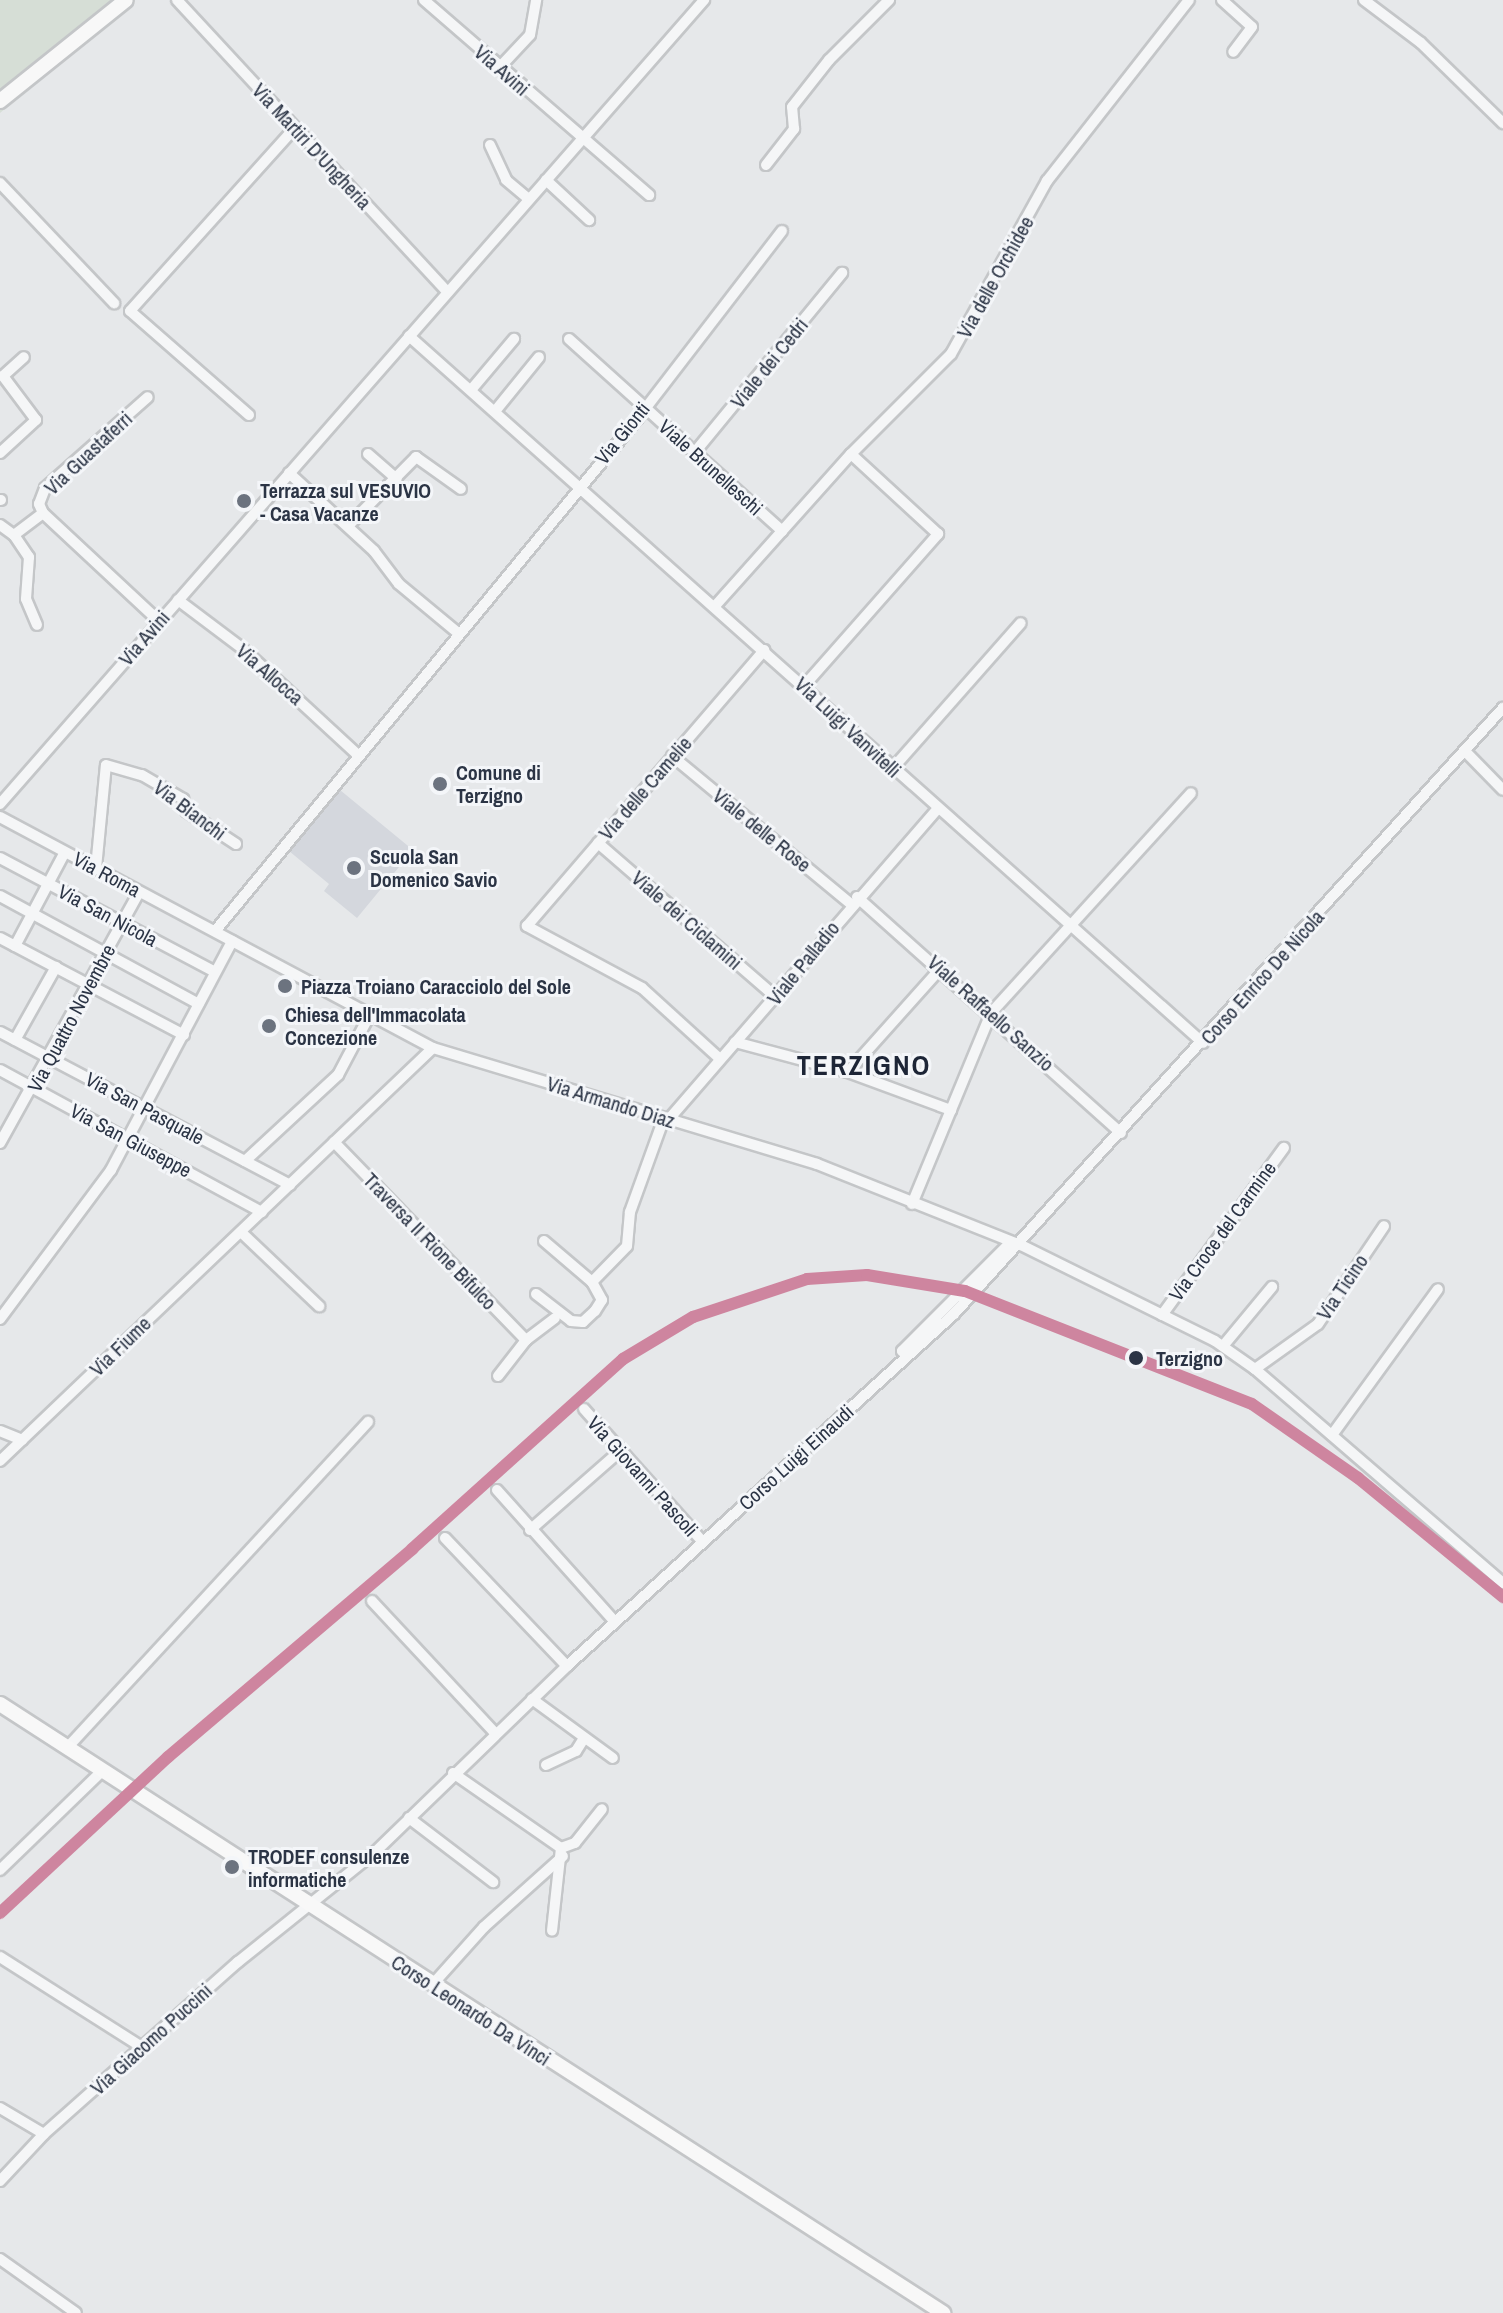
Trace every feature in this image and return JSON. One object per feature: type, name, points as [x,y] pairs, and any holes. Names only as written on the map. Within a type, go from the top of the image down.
[{"type":"main road","points":[[0,101],[126,0]]},
{"type":"main road","name":"Corso Leonardo Da Vinci","points":[[0,1704],[943,2313]]},
{"type":"street","name":"Via Martiri D'Ungheria","points":[[177,0],[447,292]]},
{"type":"street","name":"Via Avini","points":[[424,0],[581,139]]},
{"type":"street","points":[[434,11],[443,0]]},
{"type":"street","points":[[499,68],[530,35],[536,0]]},
{"type":"street","name":"Via Avini","points":[[0,804],[704,0]]},
{"type":"street","points":[[766,165],[794,129],[792,107],[829,60],[889,0]]},
{"type":"street","name":"Via delle Orchidee","points":[[715,606],[851,454],[960,342],[1047,181],[1189,0]]},
{"type":"street","points":[[1222,0],[1252,27],[1233,52]]},
{"type":"street","points":[[1364,0],[1421,43],[1503,123]]},
{"type":"street","points":[[249,415],[130,311],[295,128]]},
{"type":"street","points":[[581,139],[649,195]]},
{"type":"street","points":[[490,145],[506,180],[529,199]]},
{"type":"street","points":[[546,180],[589,220]]},
{"type":"street","points":[[0,183],[114,303]]},
{"type":"street","name":"Via Gionti","points":[[215,931],[645,407],[782,231]]},
{"type":"street","name":"Viale dei Cedri","points":[[695,452],[842,273]]},
{"type":"street","name":"Via Luigi Vanvitelli","points":[[409,336],[496,410],[1203,1043]]},
{"type":"street","points":[[471,390],[514,339]]},
{"type":"street","name":"Viale Brunelleschi","points":[[569,339],[782,531]]},
{"type":"street","points":[[2,446],[36,420],[3,376],[24,357]]},
{"type":"street","points":[[496,410],[539,357]]},
{"type":"street","name":"Via Guastaferri","points":[[148,397],[45,488],[39,504],[43,513],[159,621]]},
{"type":"street","points":[[368,454],[397,479]]},
{"type":"street","points":[[804,686],[938,534],[851,454]]},
{"type":"street","points":[[348,526],[416,457],[461,489]]},
{"type":"street","points":[[289,473],[348,526],[399,584],[458,633]]},
{"type":"street","name":"Via Guastaferri","points":[[14,535],[43,513]]},
{"type":"street","points":[[0,525],[14,535],[29,557],[26,599],[37,625]]},
{"type":"street","name":"Via Allocca","points":[[178,600],[243,649],[358,755]]},
{"type":"street","points":[[893,768],[1021,623]]},
{"type":"street","name":"Via delle Camelie","points":[[719,1058],[642,988],[527,926],[764,650]]},
{"type":"street","name":"Corso Enrico De Nicola","points":[[1016,1243],[1203,1043],[1503,708]]},
{"type":"street","points":[[1465,751],[1503,790]]},
{"type":"street","name":"Viale delle Rose","points":[[672,756],[854,900]]},
{"type":"street","name":"Via Bianchi","points":[[96,868],[106,765],[142,775],[183,799],[186,811],[236,844]]},
{"type":"street","points":[[912,1204],[991,1013],[1191,793]]},
{"type":"street","name":"Viale Palladio","points":[[592,1282],[627,1246],[630,1212],[666,1118],[776,997],[854,900],[938,808]]},
{"type":"street","name":"Via Roma","points":[[0,817],[215,931]]},
{"type":"street","name":"Viale dei Ciclamini","points":[[598,843],[776,997]]},
{"type":"street","points":[[15,946],[65,852]]},
{"type":"street","name":"Via San Nicola","points":[[0,858],[215,972]]},
{"type":"street","name":"Via Quattro Novembre","points":[[0,1143],[34,1089],[139,892]]},
{"type":"street","points":[[0,896],[199,1004]]},
{"type":"street","name":"Viale Raffaello Sanzio","points":[[854,900],[941,968],[1121,1133]]},
{"type":"street","name":"Via Armando Diaz","points":[[215,931],[368,1018],[433,1048],[817,1164],[1016,1243]]},
{"type":"street","points":[[0,938],[184,1035]]},
{"type":"street","points":[[0,1319],[129,1139],[232,941]]},
{"type":"street","points":[[15,1040],[56,967]]},
{"type":"street","points":[[848,1072],[941,968]]},
{"type":"street","points":[[245,1161],[338,1075],[368,1018]]},
{"type":"street","name":"Via San Pasquale","points":[[0,1032],[290,1185]]},
{"type":"street","points":[[735,1042],[848,1072],[951,1110]]},
{"type":"street","name":"Via Fiume","points":[[0,1461],[433,1048]]},
{"type":"street","name":"Via San Giuseppe","points":[[0,1070],[262,1212]]},
{"type":"street","name":"Traversa II Rione Bifulco","points":[[334,1142],[526,1340]]},
{"type":"street","name":"Via Croce del Carmine","points":[[1162,1315],[1284,1148]]},
{"type":"street","name":"Via Ticino","points":[[1255,1369],[1318,1324],[1384,1226]]},
{"type":"street","points":[[241,1232],[319,1306]]},
{"type":"street","points":[[536,1294],[559,1316],[583,1322],[602,1300],[592,1282],[544,1241]]},
{"type":"street","name":"Via Croce del Carmine","points":[[1016,1243],[1223,1346],[1255,1369],[1503,1583]]},
{"type":"street","name":"Corso Luigi Einaudi","points":[[311,1907],[567,1666],[907,1356],[1016,1243]]},
{"type":"street","points":[[1223,1346],[1272,1287]]},
{"type":"street","points":[[1332,1435],[1438,1289]]},
{"type":"street","points":[[498,1376],[526,1340],[555,1318]]},
{"type":"street","name":"Via Giovanni Pascoli","points":[[584,1409],[703,1542]]},
{"type":"street","points":[[67,1748],[368,1422]]},
{"type":"street","points":[[0,1431],[22,1440]]},
{"type":"street","points":[[530,1530],[621,1450]]},
{"type":"street","points":[[497,1490],[615,1622]]},
{"type":"street","points":[[445,1538],[567,1666]]},
{"type":"street","points":[[372,1601],[495,1733]]},
{"type":"street","points":[[532,1699],[583,1740],[613,1758]]},
{"type":"street","points":[[546,1765],[576,1751],[583,1740]]},
{"type":"street","points":[[3,1863],[39,1833],[102,1771]]},
{"type":"street","points":[[453,1773],[562,1852]]},
{"type":"street","points":[[432,1985],[484,1927],[575,1843],[602,1809]]},
{"type":"street","points":[[409,1818],[493,1882]]},
{"type":"street","points":[[552,1931],[562,1852]]},
{"type":"street","name":"Via Giacomo Puccini","points":[[0,2181],[44,2134],[238,1962],[311,1907]]},
{"type":"street","points":[[0,1957],[142,2047]]},
{"type":"street","points":[[0,2108],[44,2134]]},
{"type":"street","points":[[0,2259],[76,2313]]},
{"type":"shaded area","points":[[0,0],[135,0],[0,113]]},
{"type":"shaded area","name":"Scuola San Domenico Savio","points":[[340,790],[413,850],[357,918],[324,891],[329,884],[289,851]]},
{"type":"transit line","points":[[0,1913],[168,1757],[412,1549],[623,1359],[693,1317],[807,1279],[867,1275],[965,1291],[1252,1404],[1358,1478],[1503,1597]]},
{"type":"place","name":"Terrazza sul VESUVIO - Casa Vacanze","points":[[244,501]]},
{"type":"place","name":"Comune di Terzigno","points":[[440,784]]},
{"type":"place","name":"Scuola San Domenico Savio","points":[[354,868]]},
{"type":"place","name":"Piazza Troiano Caracciolo del Sole","points":[[285,986]]},
{"type":"place","name":"Chiesa dell'Immacolata Concezione","points":[[269,1026]]},
{"type":"place","name":"Terzigno","points":[[1136,1358]]},
{"type":"place","name":"TRODEF consulenze informatiche","points":[[232,1867]]},
{"type":"district","name":"TERZIGNO","points":[[864,1065]]}]
